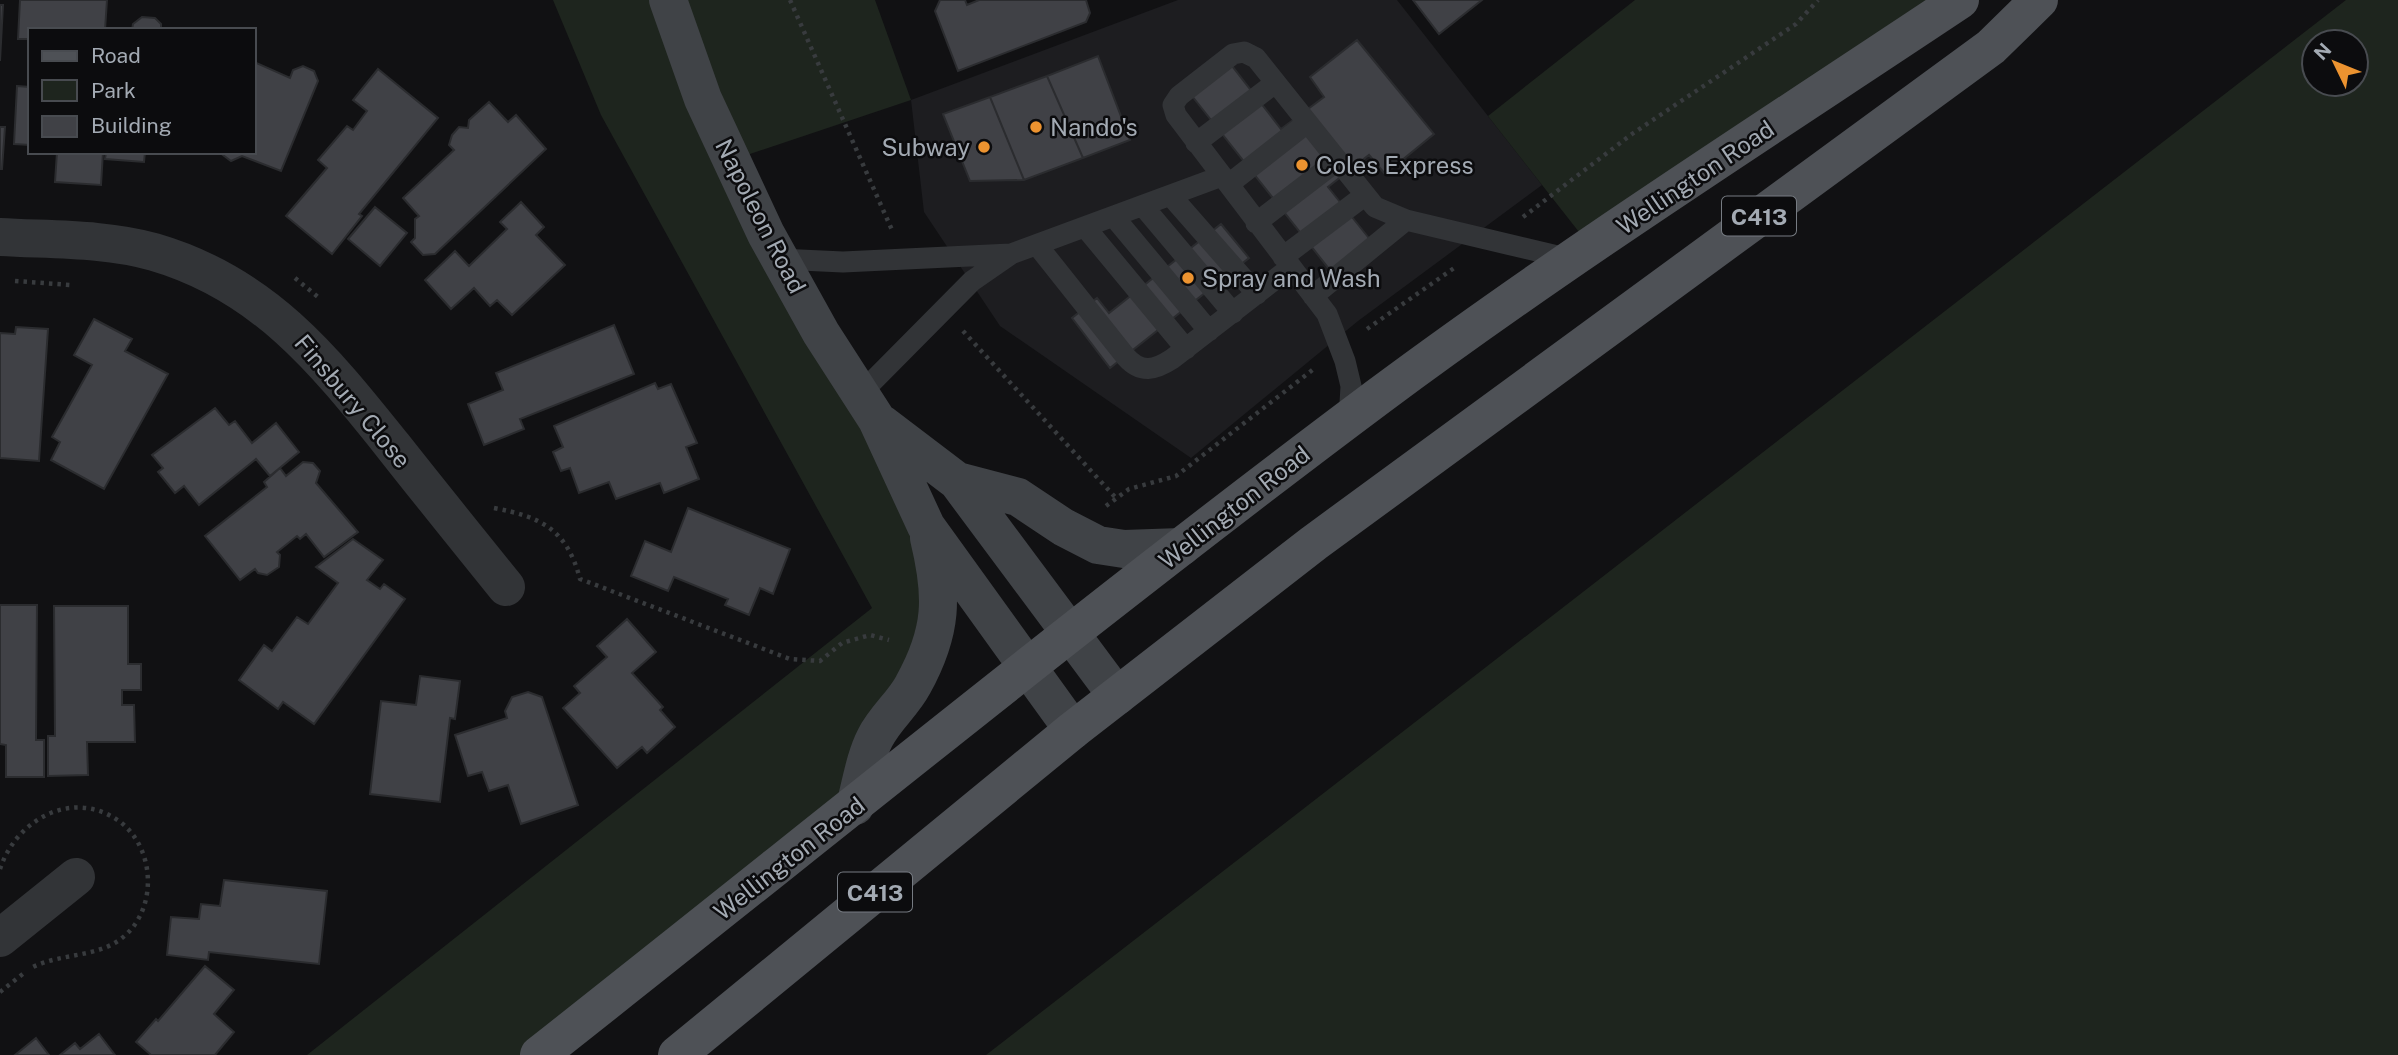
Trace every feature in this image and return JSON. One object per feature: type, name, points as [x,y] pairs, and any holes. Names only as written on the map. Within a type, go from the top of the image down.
[{"type":"main road","name":"Napoleon Road","points":[[668,0],[703,99],[779,259],[821,333],[869,406],[926,526],[1073,730]]},
{"type":"main road","name":"Wellington Road","points":[[539,1055],[1181,547],[1349,420],[1570,259],[1960,0]]},
{"type":"main road","name":"C413","points":[[677,1055],[1073,730],[1314,542],[1991,47],[2039,0]]},
{"type":"main road","name":"Napoleon Road","points":[[869,406],[957,481],[1117,696]]},
{"type":"main road","points":[[957,481],[1018,497],[1098,545],[1124,549],[1181,547]]},
{"type":"main road","points":[[856,806],[874,740],[912,687],[933,640],[938,617],[939,581],[926,526]]},
{"type":"street","name":"Finsbury Close","points":[[0,237],[121,245],[152,251],[184,262],[255,300],[281,318],[322,358],[506,587]]},
{"type":"street","points":[[0,938],[76,877]]},
{"type":"lane","points":[[1349,420],[1351,386],[1327,314],[1175,115],[1174,104],[1179,96],[1233,54],[1244,51],[1256,58],[1375,207],[1406,220],[1570,259]]},
{"type":"lane","points":[[1196,143],[1275,83]]},
{"type":"lane","points":[[869,406],[972,281],[1012,254],[1171,196],[1226,180],[1307,123]]},
{"type":"lane","points":[[1256,223],[1338,160]]},
{"type":"lane","points":[[1171,196],[1257,294]]},
{"type":"lane","points":[[1037,245],[1132,364],[1152,370],[1186,349],[1257,294],[1287,262],[1364,196]]},
{"type":"lane","points":[[1143,206],[1233,313]]},
{"type":"lane","points":[[1114,217],[1209,331]]},
{"type":"lane","points":[[1313,296],[1406,220]]},
{"type":"lane","points":[[1085,227],[1186,349]]},
{"type":"lane","points":[[779,259],[843,262],[1012,254]]},
{"type":"path","points":[[790,0],[894,234]]},
{"type":"path","points":[[1085,539],[1100,512],[1115,497],[1129,489],[1176,477],[1340,348],[1493,240],[1632,134],[1796,24],[1818,0]]},
{"type":"path","points":[[12,281],[71,285]]},
{"type":"path","points":[[961,329],[1115,497]]},
{"type":"path","points":[[790,660],[820,661],[842,643],[870,635],[894,641]]},
{"type":"shaded area","points":[[1178,0],[1397,0],[1542,185],[1358,321],[1191,458],[1000,326],[924,212],[911,100]]},
{"type":"green space","points":[[553,0],[875,0],[911,100],[732,160],[939,581],[855,806],[539,1055],[307,1055],[872,608],[601,115]]},
{"type":"green space","points":[[1635,0],[1960,0],[1590,246],[1488,116]]},
{"type":"green space","points":[[2346,0],[2398,0],[2398,1055],[986,1055],[2300,36],[2300,98],[2370,98],[2370,28],[2310,28]]},
{"type":"building","points":[[20,0],[107,0],[105,28],[28,28],[28,39],[18,39]]},
{"type":"building","points":[[940,0],[965,0],[967,5],[979,0],[1086,0],[1090,13],[1086,22],[958,71],[935,11]]},
{"type":"building","points":[[1413,0],[1482,0],[1439,34]]},
{"type":"building","points":[[0,5],[3,5],[0,61]]},
{"type":"building","points":[[142,17],[155,18],[161,28],[132,28],[133,24]]},
{"type":"building","name":"Coles Express","points":[[1357,40],[1434,134],[1385,174],[1369,155],[1328,187],[1380,252],[1341,284],[1192,96],[1232,66],[1281,129],[1324,97],[1310,77]]},
{"type":"building","points":[[1098,56],[1130,140],[1083,158],[1047,76]]},
{"type":"building","points":[[256,63],[290,78],[293,70],[303,66],[314,71],[318,81],[281,171],[242,156],[231,161],[222,154],[256,154]]},
{"type":"building","points":[[378,69],[438,118],[359,214],[362,216],[332,254],[286,216],[327,168],[318,160],[347,126],[353,130],[367,111],[353,100]]},
{"type":"building","name":"Nando's","points":[[1047,76],[1083,158],[1024,180],[990,97]]},
{"type":"building","points":[[17,86],[28,87],[28,145],[14,144]]},
{"type":"building","name":"Subway","points":[[990,97],[1024,180],[970,181],[943,114]]},
{"type":"building","points":[[489,102],[508,122],[516,115],[546,149],[435,254],[423,255],[411,242],[415,238],[415,219],[419,216],[403,198],[454,150],[449,145],[452,135],[459,127],[468,128],[469,120]]},
{"type":"building","points":[[0,127],[5,127],[2,169],[0,169]]},
{"type":"building","points":[[57,154],[103,154],[101,185],[55,182]]},
{"type":"building","points":[[106,154],[145,154],[144,162],[105,159]]},
{"type":"building","points":[[521,202],[544,227],[536,235],[565,265],[512,315],[497,300],[490,306],[474,288],[451,309],[425,280],[455,251],[469,266],[507,229],[500,222]]},
{"type":"building","points":[[375,207],[407,233],[380,266],[348,239]]},
{"type":"building","name":"Spray and Wash","points":[[1221,224],[1249,258],[1110,368],[1072,318],[1097,298],[1109,313]]},
{"type":"building","points":[[94,319],[132,339],[125,351],[168,374],[104,489],[51,460],[60,442],[52,437],[92,365],[74,355]]},
{"type":"building","points":[[614,325],[634,374],[520,419],[524,429],[484,445],[468,404],[503,390],[496,373]]},
{"type":"building","points":[[16,327],[48,329],[39,461],[0,458],[0,333],[15,334]]},
{"type":"building","points":[[655,383],[658,389],[671,384],[697,443],[686,447],[699,479],[664,493],[660,483],[616,499],[609,482],[579,493],[570,468],[561,471],[553,452],[563,447],[554,426]]},
{"type":"building","points":[[215,408],[229,425],[235,421],[252,443],[276,423],[299,452],[270,476],[256,459],[199,505],[184,486],[175,493],[158,472],[163,468],[152,455]]},
{"type":"building","points":[[303,462],[313,463],[320,471],[316,483],[358,532],[324,557],[306,534],[300,539],[297,536],[277,552],[280,555],[279,567],[267,575],[258,573],[255,569],[240,580],[205,536],[267,487],[264,482],[280,468],[286,476]]},
{"type":"building","points":[[688,508],[790,549],[773,594],[760,588],[749,615],[725,605],[728,599],[674,577],[668,591],[631,576],[645,541],[671,552]]},
{"type":"building","points":[[353,539],[383,560],[367,580],[380,589],[384,584],[405,599],[314,724],[283,702],[278,709],[239,680],[264,645],[272,651],[297,617],[308,624],[338,583],[316,567]]},
{"type":"building","points":[[0,605],[37,605],[36,740],[44,740],[44,777],[6,777],[6,745],[0,744]]},
{"type":"building","points":[[54,606],[128,606],[128,664],[141,664],[141,690],[122,690],[122,705],[134,705],[135,742],[87,742],[88,775],[48,776],[48,736],[55,736]]},
{"type":"building","points":[[627,619],[656,652],[632,673],[663,707],[660,710],[675,727],[647,753],[642,747],[617,768],[563,708],[580,693],[574,686],[607,657],[597,646]]},
{"type":"building","points":[[420,676],[460,681],[455,719],[450,718],[440,802],[370,794],[381,701],[416,705]]},
{"type":"building","points":[[528,692],[542,697],[578,805],[521,824],[508,785],[489,791],[482,772],[468,776],[455,735],[507,718],[505,711],[512,697]]},
{"type":"building","points":[[224,880],[327,891],[319,964],[209,952],[208,960],[167,955],[171,917],[199,919],[201,904],[220,906]]},
{"type":"building","points":[[205,966],[234,990],[214,1014],[234,1032],[215,1055],[151,1055],[136,1042],[156,1019],[158,1021]]},
{"type":"building","points":[[99,1034],[115,1055],[60,1055],[75,1043],[80,1049]]},
{"type":"building","points":[[36,1038],[49,1055],[15,1055]]},
{"type":"place","name":"Nando's","points":[[1036,127]]},
{"type":"place","name":"Subway","points":[[984,147]]},
{"type":"place","name":"Coles Express","points":[[1302,165]]},
{"type":"place","name":"Spray and Wash","points":[[1188,278]]}]
